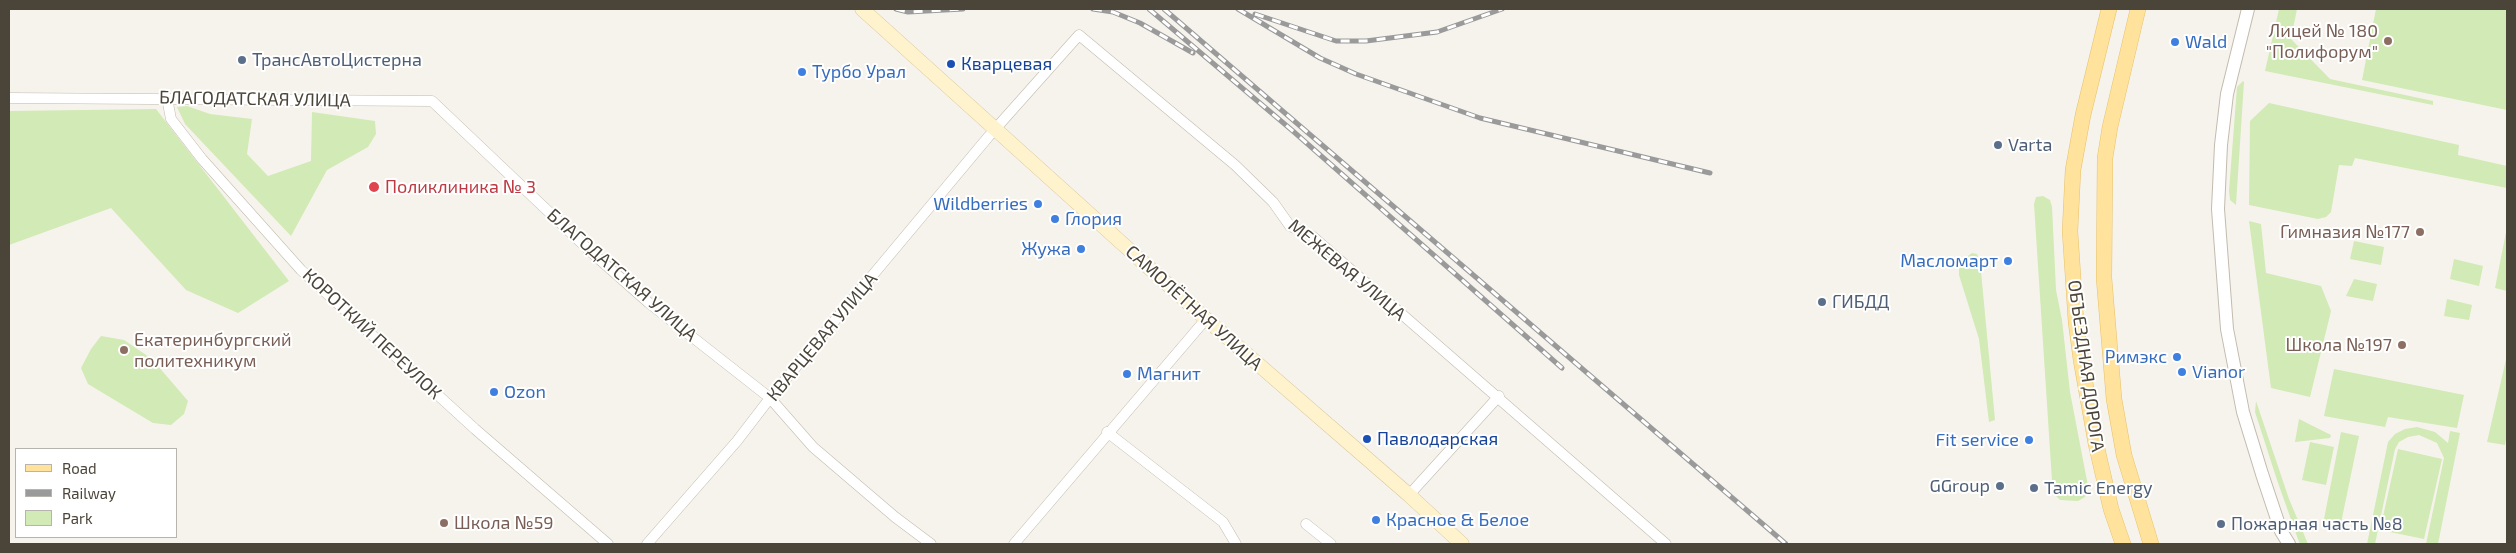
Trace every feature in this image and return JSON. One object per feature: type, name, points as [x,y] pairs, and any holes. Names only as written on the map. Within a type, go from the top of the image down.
[{"type":"main road","name":"САМОЛЁТНАЯ УЛИЦА","points":[[862,9],[1206,319],[1409,495],[1462,544]]},
{"type":"main road","name":"ОБЪЕЗДНАЯ ДОРОГА","points":[[2109,9],[2071,186],[2070,231],[2076,322],[2081,360],[2096,444],[2123,544]]},
{"type":"main road","name":"ОБЪЕЗДНАЯ ДОРОГА","points":[[2138,9],[2110,127],[2105,158],[2104,278],[2114,399],[2124,455],[2151,544]]},
{"type":"street","points":[[2248,9],[2228,87],[2221,145],[2218,209],[2225,301],[2229,345],[2243,412],[2281,531],[2289,544]]},
{"type":"street","name":"МЕЖЕВАЯ УЛИЦА","points":[[996,128],[1079,35],[1235,165],[1273,202],[1290,226],[1312,236],[1499,396],[1666,544]]},
{"type":"street","name":"БЛАГОДАТСКАЯ УЛИЦА","points":[[9,98],[432,101],[552,216],[635,290],[770,398],[813,447],[895,517],[931,544]]},
{"type":"street","name":"КОРОТКИЙ ПЕРЕУЛОК","points":[[167,98],[171,119],[202,159],[301,270],[475,429],[608,544]]},
{"type":"street","name":"КВАРЦЕВАЯ УЛИЦА","points":[[647,544],[737,441],[770,398],[996,128]]},
{"type":"street","points":[[1014,544],[1107,432],[1206,319]]},
{"type":"street","points":[[1409,495],[1499,396]]},
{"type":"street","points":[[1107,432],[1223,522],[1236,544]]},
{"type":"street","points":[[1306,524],[1331,544]]},
{"type":"green space","points":[[2279,9],[2297,9],[2291,39],[2330,79],[2433,101],[2433,105],[2265,71]]},
{"type":"green space","points":[[2376,9],[2507,9],[2507,110],[2362,80]]},
{"type":"green space","points":[[2243,81],[2236,205],[2230,200],[2229,191],[2237,87]]},
{"type":"green space","points":[[2269,103],[2459,145],[2458,155],[2507,166],[2507,188],[2355,158],[2352,166],[2339,165],[2331,212],[2326,217],[2318,219],[2249,205],[2250,121]]},
{"type":"green space","points":[[187,106],[210,114],[252,119],[247,154],[268,176],[311,161],[312,112],[375,121],[376,134],[368,147],[327,170],[291,236],[185,124],[177,107]]},
{"type":"green space","points":[[156,109],[289,281],[238,313],[186,290],[111,208],[9,245],[9,111]]},
{"type":"green space","points":[[2043,196],[2050,200],[2052,207],[2056,290],[2062,320],[2070,392],[2088,486],[2085,497],[2078,501],[2060,500],[2056,496],[2052,481],[2034,204],[2036,197]]},
{"type":"green space","points":[[2249,221],[2261,224],[2266,273],[2321,286],[2331,311],[2310,397],[2271,388]]},
{"type":"green space","points":[[2507,227],[2507,291],[2495,288]]},
{"type":"green space","points":[[2354,241],[2384,247],[2381,265],[2350,259]]},
{"type":"green space","points":[[1972,253],[1977,254],[1980,261],[1995,420],[1989,422],[1979,339],[1959,275],[1959,267],[1964,259]]},
{"type":"green space","points":[[2454,259],[2483,266],[2479,286],[2450,279]]},
{"type":"green space","points":[[2354,279],[2377,284],[2373,301],[2346,296]]},
{"type":"green space","points":[[2447,299],[2472,305],[2469,320],[2444,316]]},
{"type":"green space","points":[[101,336],[124,340],[152,359],[188,401],[184,414],[171,425],[153,423],[88,384],[81,368],[91,349]]},
{"type":"green space","points":[[2507,355],[2507,434],[2505,445],[2487,442]]},
{"type":"green space","points":[[2334,369],[2464,395],[2457,428],[2388,417],[2385,427],[2324,416]]},
{"type":"green space","points":[[2256,401],[2289,499],[2308,544],[2300,544],[2299,542],[2255,412]]},
{"type":"green space","points":[[2299,419],[2331,435],[2330,438],[2295,442]]},
{"type":"green space","points":[[2417,427],[2435,432],[2448,443],[2450,431],[2460,433],[2438,544],[2426,544],[2444,458],[2437,443],[2419,435],[2408,437],[2399,442],[2395,449],[2375,544],[2367,544],[2388,442],[2395,434],[2405,429]]},
{"type":"green space","points":[[2341,432],[2359,436],[2341,523],[2324,519]]},
{"type":"green space","points":[[2310,442],[2334,447],[2326,485],[2302,480]]},
{"type":"green space","points":[[2398,449],[2442,459],[2424,539],[2380,530]]},
{"type":"railway","points":[[896,9],[908,12],[963,9]]},
{"type":"railway","points":[[1093,9],[1113,12],[1140,23],[1193,53]]},
{"type":"railway","points":[[1149,9],[1294,132],[1562,368]]},
{"type":"railway","points":[[1164,9],[1786,544]]},
{"type":"railway","points":[[1238,9],[1320,58],[1356,74],[1480,118],[1710,173]]},
{"type":"railway","points":[[1255,14],[1336,41],[1366,41],[1437,32],[1502,9]]},
{"type":"place","name":"Лицей № 180 \"Полифорум\"","points":[[2388,41]]},
{"type":"place","name":"Wald","points":[[2175,42]]},
{"type":"place","name":"ТрансАвтоЦистерна","points":[[242,60]]},
{"type":"place","name":"Кварцевая","points":[[951,64]]},
{"type":"place","name":"Турбо Урал","points":[[802,72]]},
{"type":"place","name":"Varta","points":[[1998,145]]},
{"type":"place","name":"Поликлиника № 3","points":[[374,187]]},
{"type":"place","name":"Wildberries","points":[[1038,204]]},
{"type":"place","name":"Глория","points":[[1055,219]]},
{"type":"place","name":"Гимназия №177","points":[[2420,232]]},
{"type":"place","name":"Жужа","points":[[1081,249]]},
{"type":"place","name":"Масломарт","points":[[2008,261]]},
{"type":"place","name":"ГИБДД","points":[[1822,302]]},
{"type":"place","name":"Школа №197","points":[[2402,345]]},
{"type":"place","name":"Екатеринбургский политехникум","points":[[124,350]]},
{"type":"place","name":"Римэкс","points":[[2177,357]]},
{"type":"place","name":"Vianor","points":[[2182,372]]},
{"type":"place","name":"Магнит","points":[[1127,374]]},
{"type":"place","name":"Ozon","points":[[494,392]]},
{"type":"place","name":"Павлодарская","points":[[1367,439]]},
{"type":"place","name":"Fit service","points":[[2029,440]]},
{"type":"place","name":"GGroup","points":[[2000,486]]},
{"type":"place","name":"Tamic Energy","points":[[2034,488]]},
{"type":"place","name":"Красное & Белое","points":[[1376,520]]},
{"type":"place","name":"Школа №59","points":[[444,523]]},
{"type":"place","name":"Пожарная часть №8","points":[[2221,524]]}]
